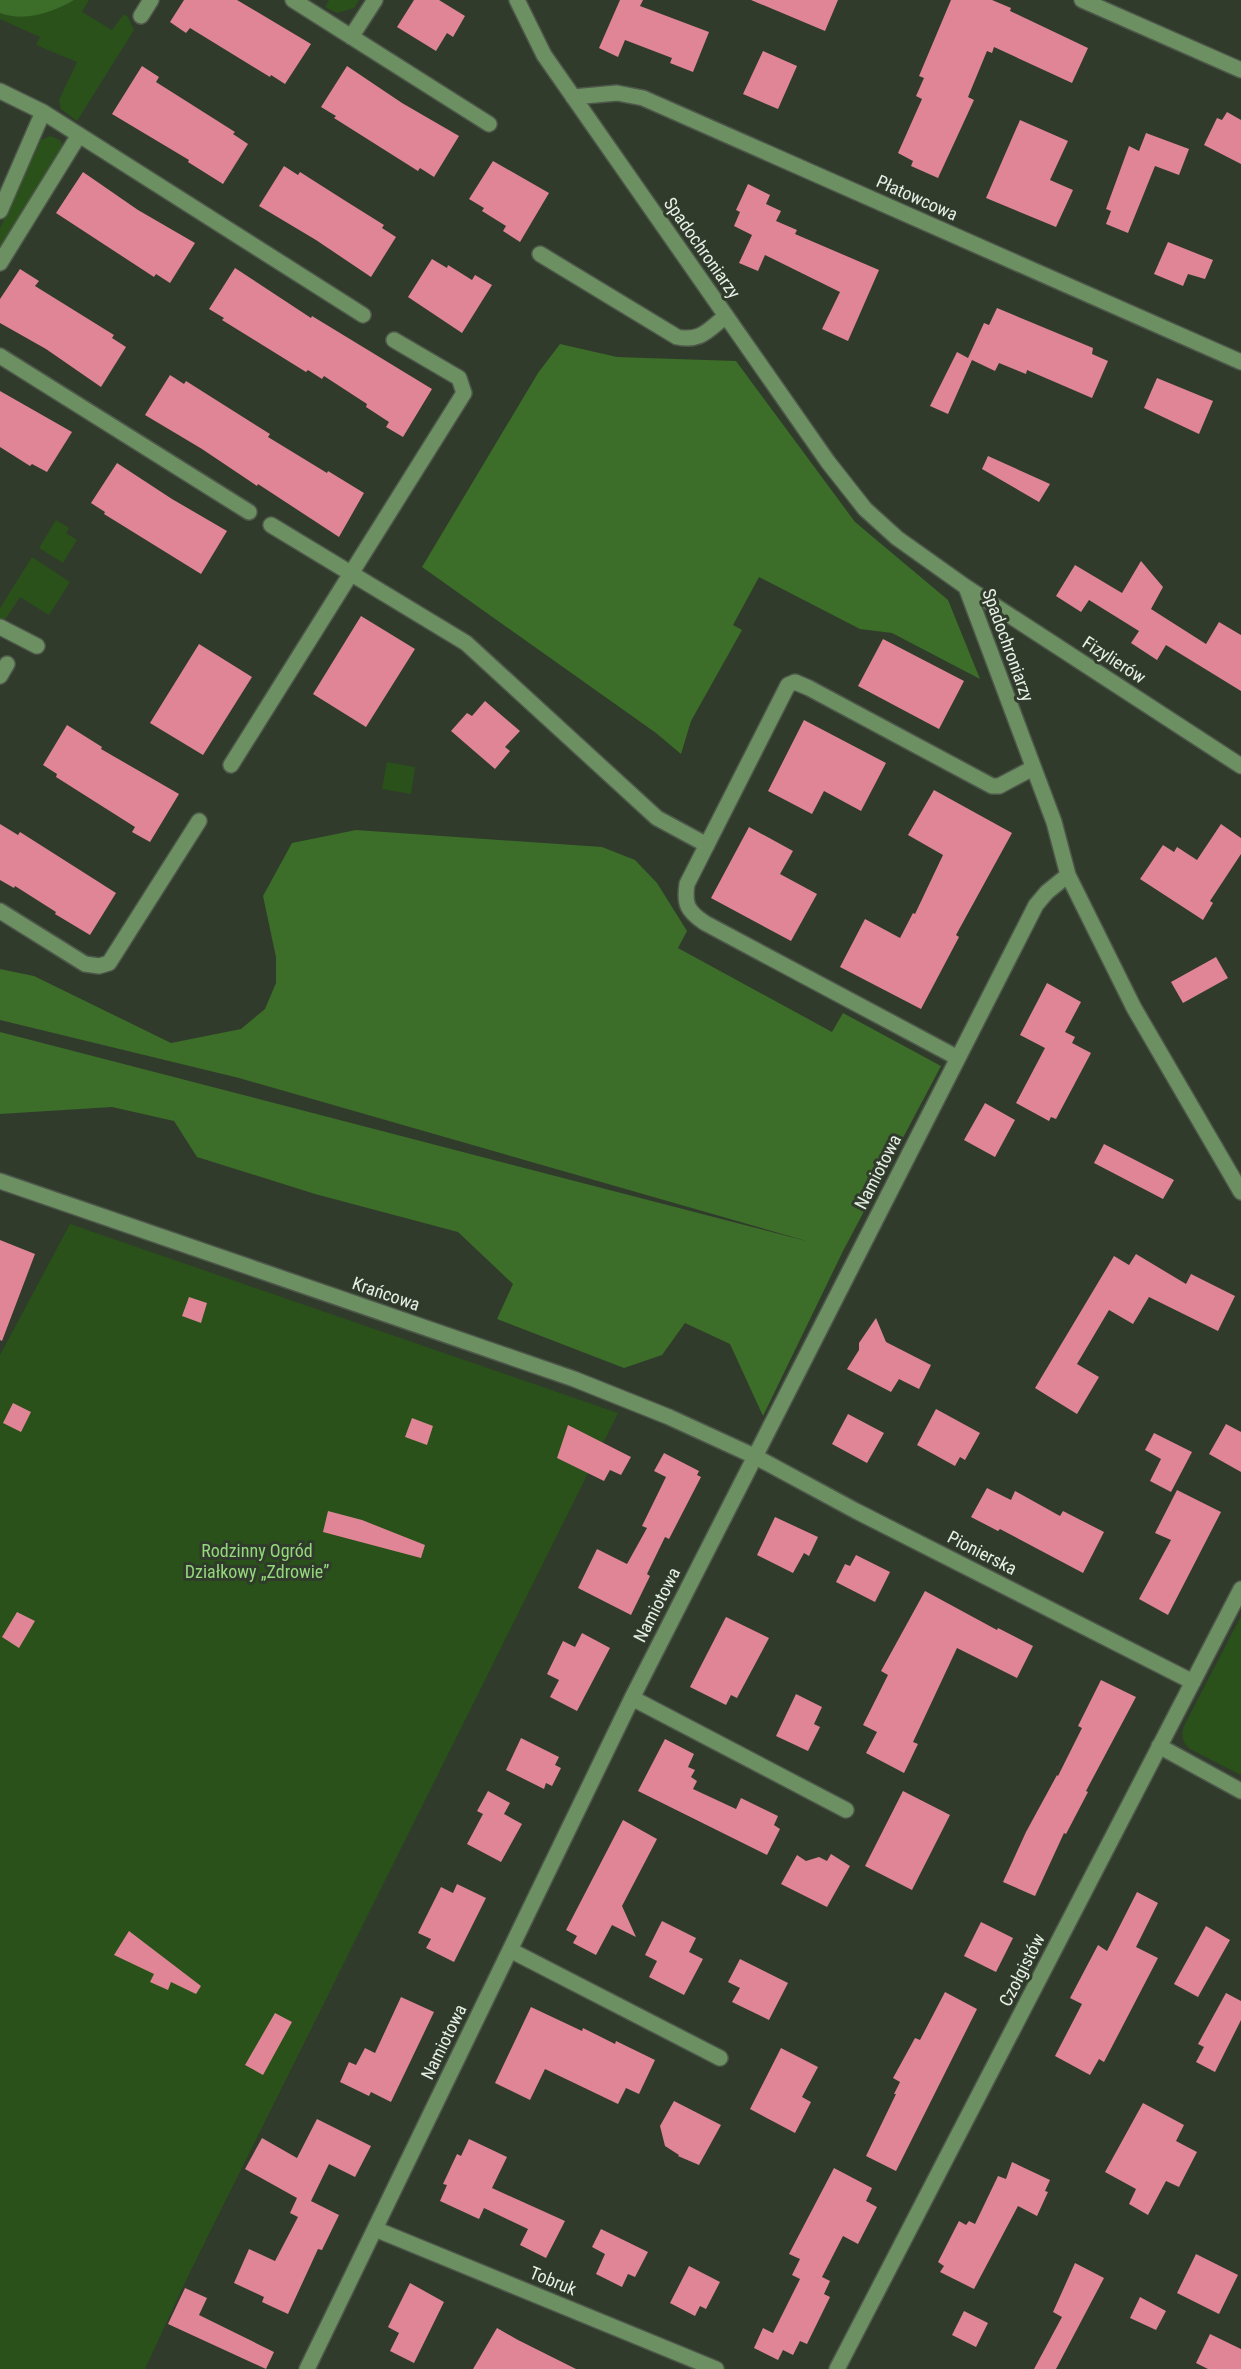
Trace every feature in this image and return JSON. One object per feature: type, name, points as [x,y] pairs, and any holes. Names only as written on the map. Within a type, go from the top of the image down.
[{"type":"street","points":[[141,16],[151,0]]},
{"type":"street","points":[[293,0],[489,124]]},
{"type":"street","points":[[351,37],[375,0]]},
{"type":"street","name":"Spadochroniarzy","points":[[517,0],[544,55],[828,462],[865,509],[897,538],[966,587],[1054,822],[1068,875],[1134,1008],[1241,1192]]},
{"type":"street","points":[[1082,0],[1241,70]]},
{"type":"street","points":[[0,91],[43,112],[363,315]]},
{"type":"street","name":"Płatowcowa","points":[[573,97],[617,93],[643,98],[1241,362]]},
{"type":"street","points":[[0,212],[43,112]]},
{"type":"street","points":[[0,263],[79,135]]},
{"type":"street","points":[[540,254],[677,338],[691,340],[702,335],[726,316]]},
{"type":"street","points":[[231,765],[464,393],[459,378],[394,340]]},
{"type":"street","points":[[0,356],[249,512]]},
{"type":"street","points":[[271,525],[466,643],[657,818],[707,844]]},
{"type":"street","name":"Fizylierów","points":[[966,587],[1241,766]]},
{"type":"street","points":[[0,627],[36,646]]},
{"type":"street","points":[[958,1058],[696,917],[688,908],[685,898],[687,884],[788,685],[795,682],[809,687],[992,786],[999,786],[1033,768]]},
{"type":"street","points":[[0,911],[85,964],[99,966],[109,963],[199,821]]},
{"type":"street","name":"Namiotowa","points":[[307,2369],[632,1698],[754,1456],[1036,905],[1047,892],[1068,875]]},
{"type":"street","name":"Krańcowa","points":[[0,1181],[574,1379],[669,1417],[754,1456]]},
{"type":"street","name":"Pionierska","points":[[754,1456],[1193,1682]]},
{"type":"street","name":"Czołgistów","points":[[837,2369],[1241,1588]]},
{"type":"street","points":[[632,1698],[846,1810]]},
{"type":"street","points":[[1159,1746],[1241,1791]]},
{"type":"street","points":[[510,1950],[720,2058]]},
{"type":"street","name":"Tobruk","points":[[375,2229],[716,2369]]},
{"type":"green space","points":[[0,0],[74,0],[48,12],[19,17],[0,13]]},
{"type":"green space","points":[[74,0],[89,0],[82,12],[112,30],[124,14],[128,17],[134,30],[77,121],[61,109],[59,100],[77,62],[36,45],[40,37],[0,19],[0,13],[27,15],[58,7]]},
{"type":"green space","points":[[329,0],[359,0],[354,8],[337,13],[325,7]]},
{"type":"green space","points":[[50,136],[60,140],[62,145],[60,153],[0,250],[0,228],[41,140]]},
{"type":"green space","points":[[560,344],[617,357],[736,361],[855,522],[948,600],[980,679],[892,633],[860,629],[759,577],[733,625],[742,630],[691,721],[681,754],[656,733],[422,567],[538,373]]},
{"type":"green space","points":[[56,520],[69,528],[66,533],[77,540],[63,563],[39,548]]},
{"type":"green space","points":[[32,557],[70,582],[49,615],[20,597],[4,621],[0,618],[0,608]]},
{"type":"green space","points":[[387,762],[415,767],[411,794],[382,789]]},
{"type":"green space","points":[[356,830],[602,847],[635,860],[657,883],[687,931],[678,948],[832,1032],[843,1013],[941,1066],[843,1251],[763,1416],[730,1344],[685,1323],[662,1355],[624,1368],[497,1319],[513,1284],[458,1232],[315,1194],[197,1157],[174,1121],[112,1107],[0,1114],[0,1032],[810,1242],[239,1078],[0,1020],[0,969],[34,976],[171,1043],[241,1029],[265,1009],[276,983],[276,957],[263,896],[292,843]]},
{"type":"green space","name":"Rodzinny Ogród Działkowy „Zdrowie”","points":[[70,1224],[618,1413],[187,2278],[145,2369],[0,2369],[0,1355]]},
{"type":"green space","points":[[1241,1616],[1241,1775],[1190,1749],[1185,1744],[1182,1735],[1184,1726]]},
{"type":"building","points":[[184,0],[237,0],[311,44],[285,84],[190,28],[186,33],[170,22]]},
{"type":"building","points":[[414,0],[439,0],[465,16],[453,37],[447,33],[436,51],[397,27]]},
{"type":"building","points":[[620,0],[643,0],[640,6],[709,32],[693,72],[670,63],[672,58],[625,40],[618,57],[599,48]]},
{"type":"building","points":[[751,0],[838,0],[825,31]]},
{"type":"building","points":[[951,0],[992,0],[1088,48],[1072,83],[994,47],[992,53],[987,51],[968,97],[974,100],[938,178],[911,166],[913,161],[898,153],[922,99],[916,96],[924,78],[919,76]]},
{"type":"building","points":[[763,51],[797,66],[778,109],[743,94]]},
{"type":"building","points":[[142,66],[159,77],[156,82],[235,132],[233,134],[248,144],[223,184],[188,162],[189,160],[112,114]]},
{"type":"building","points":[[347,66],[402,103],[459,136],[434,177],[420,168],[418,171],[334,118],[336,116],[321,107]]},
{"type":"building","points":[[1227,112],[1241,120],[1241,164],[1204,145],[1217,118],[1222,120]]},
{"type":"building","points":[[1020,120],[1068,141],[1050,180],[1073,190],[1056,227],[986,198]]},
{"type":"building","points":[[1146,133],[1189,149],[1179,175],[1155,166],[1128,233],[1106,224],[1111,211],[1106,209],[1129,146],[1139,151]]},
{"type":"building","points":[[493,161],[549,193],[520,242],[503,231],[506,226],[482,211],[484,208],[469,199]]},
{"type":"building","points":[[284,166],[298,175],[300,172],[384,225],[382,228],[396,237],[371,277],[316,240],[259,206]]},
{"type":"building","points":[[83,172],[138,210],[195,243],[170,283],[156,274],[154,277],[56,213]]},
{"type":"building","points":[[748,184],[770,195],[766,204],[781,211],[776,221],[797,230],[795,234],[879,270],[848,341],[822,329],[840,292],[765,255],[758,271],[739,263],[752,235],[734,226],[740,212],[736,210]]},
{"type":"building","points":[[1168,242],[1213,260],[1205,279],[1188,274],[1183,286],[1154,274]]},
{"type":"building","points":[[432,259],[447,268],[448,265],[472,280],[475,275],[492,285],[462,333],[408,297]]},
{"type":"building","points":[[235,268],[311,318],[312,316],[432,389],[403,437],[386,427],[389,422],[366,407],[367,404],[324,376],[322,379],[308,370],[306,372],[222,320],[224,318],[209,309]]},
{"type":"building","points":[[20,269],[39,281],[35,286],[114,335],[112,338],[126,347],[101,387],[46,349],[0,323],[0,299]]},
{"type":"building","points":[[997,308],[1093,348],[1092,354],[1108,361],[1092,398],[1027,370],[1026,374],[999,363],[995,371],[972,360],[948,414],[930,406],[957,352],[968,358],[984,323],[989,325]]},
{"type":"building","points":[[170,375],[184,384],[186,381],[270,434],[268,437],[364,493],[339,537],[145,415]]},
{"type":"building","points":[[1157,378],[1213,401],[1199,434],[1144,408]]},
{"type":"building","points":[[0,391],[72,432],[47,472],[32,464],[30,466],[0,447]]},
{"type":"building","points":[[988,456],[1050,484],[1039,502],[982,469]]},
{"type":"building","points":[[117,463],[227,531],[201,574],[104,514],[105,512],[91,503]]},
{"type":"building","points":[[1141,561],[1163,587],[1151,609],[1206,644],[1219,622],[1241,635],[1241,691],[1166,645],[1157,660],[1131,643],[1139,631],[1089,600],[1081,612],[1056,596],[1075,565],[1122,593]]},
{"type":"building","points":[[361,616],[415,649],[366,727],[313,694]]},
{"type":"building","points":[[883,639],[964,681],[939,729],[858,686]]},
{"type":"building","points":[[199,644],[252,677],[203,755],[150,723]]},
{"type":"building","points":[[485,701],[520,731],[505,747],[510,751],[495,769],[451,731],[467,713],[472,716]]},
{"type":"building","points":[[804,720],[886,763],[861,811],[824,791],[812,814],[768,791]]},
{"type":"building","points":[[67,725],[102,747],[101,749],[179,794],[150,842],[132,832],[135,827],[56,777],[57,774],[43,765]]},
{"type":"building","points":[[934,790],[1012,833],[956,935],[959,937],[921,1009],[840,967],[865,919],[900,938],[913,913],[915,914],[943,855],[908,835]]},
{"type":"building","points":[[0,824],[18,835],[20,832],[116,893],[90,935],[15,886],[14,888],[0,880]]},
{"type":"building","points":[[1221,824],[1241,838],[1241,854],[1210,901],[1213,903],[1203,920],[1140,879],[1163,845],[1174,852],[1177,847],[1197,860]]},
{"type":"building","points":[[749,827],[793,851],[780,874],[817,894],[791,941],[711,898]]},
{"type":"building","points":[[1216,957],[1228,978],[1183,1003],[1171,982]]},
{"type":"building","points":[[1047,983],[1081,1002],[1065,1032],[1075,1037],[1072,1043],[1091,1053],[1056,1119],[1051,1117],[1049,1121],[1016,1103],[1045,1048],[1020,1035]]},
{"type":"building","points":[[985,1103],[1015,1120],[995,1157],[964,1140]]},
{"type":"building","points":[[1104,1144],[1174,1180],[1163,1199],[1094,1163]]},
{"type":"building","points":[[0,1240],[35,1254],[2,1341],[0,1340]]},
{"type":"building","points":[[1136,1254],[1186,1284],[1191,1274],[1235,1296],[1218,1331],[1149,1297],[1133,1324],[1109,1310],[1077,1364],[1099,1377],[1077,1414],[1035,1388],[1114,1256],[1129,1265]]},
{"type":"building","points":[[189,1297],[207,1303],[201,1323],[182,1316]]},
{"type":"building","points":[[876,1318],[886,1342],[931,1365],[919,1389],[899,1379],[891,1392],[847,1369],[859,1350],[859,1343]]},
{"type":"building","points":[[13,1403],[31,1412],[21,1432],[3,1423]]},
{"type":"building","points":[[936,1409],[980,1433],[965,1460],[960,1457],[955,1466],[917,1445]]},
{"type":"building","points":[[848,1414],[884,1433],[867,1463],[832,1444]]},
{"type":"building","points":[[412,1418],[433,1426],[427,1445],[405,1437]]},
{"type":"building","points":[[1226,1424],[1241,1432],[1241,1472],[1209,1454]]},
{"type":"building","points":[[568,1425],[631,1457],[621,1475],[610,1470],[604,1481],[557,1458]]},
{"type":"building","points":[[1154,1433],[1192,1452],[1171,1492],[1150,1481],[1161,1459],[1145,1450]]},
{"type":"building","points":[[664,1453],[699,1471],[697,1475],[701,1477],[669,1539],[665,1537],[647,1574],[650,1576],[631,1615],[578,1588],[597,1549],[627,1564],[647,1528],[642,1526],[666,1477],[654,1471]]},
{"type":"building","points":[[987,1488],[1011,1500],[1015,1491],[1060,1516],[1063,1511],[1104,1532],[1083,1573],[1000,1529],[998,1531],[971,1517]]},
{"type":"building","points":[[1177,1490],[1221,1512],[1168,1615],[1139,1599],[1171,1540],[1155,1533]]},
{"type":"building","points":[[328,1511],[362,1520],[425,1545],[421,1558],[323,1532]]},
{"type":"building","points":[[775,1517],[818,1537],[809,1556],[804,1553],[793,1573],[757,1555]]},
{"type":"building","points":[[856,1555],[890,1572],[875,1602],[836,1582],[845,1564],[850,1566]]},
{"type":"building","points":[[925,1591],[997,1630],[998,1628],[1033,1646],[1017,1678],[957,1648],[913,1742],[918,1744],[904,1773],[866,1753],[877,1732],[863,1725],[888,1675],[881,1671]]},
{"type":"building","points":[[17,1612],[35,1621],[19,1648],[2,1637]]},
{"type":"building","points":[[726,1617],[769,1638],[737,1698],[731,1695],[726,1705],[690,1687]]},
{"type":"building","points":[[582,1633],[610,1648],[577,1711],[550,1697],[559,1680],[547,1674],[563,1641],[575,1647]]},
{"type":"building","points":[[1101,1680],[1136,1697],[1066,1834],[1064,1833],[1035,1896],[1003,1882],[1026,1832],[1082,1728],[1078,1726]]},
{"type":"building","points":[[796,1694],[822,1707],[814,1724],[820,1727],[808,1751],[776,1736]]},
{"type":"building","points":[[521,1738],[559,1757],[555,1765],[561,1768],[552,1786],[546,1783],[544,1789],[506,1770]]},
{"type":"building","points":[[665,1739],[694,1754],[688,1767],[695,1770],[691,1777],[697,1781],[693,1789],[736,1809],[741,1798],[778,1816],[774,1825],[780,1829],[767,1855],[638,1791]]},
{"type":"building","points":[[488,1791],[510,1803],[504,1814],[522,1824],[501,1862],[467,1844],[483,1814],[477,1811]]},
{"type":"building","points":[[903,1791],[950,1815],[912,1890],[865,1866]]},
{"type":"building","points":[[623,1820],[657,1839],[622,1906],[636,1937],[612,1925],[596,1955],[573,1943],[577,1936],[566,1930]]},
{"type":"building","points":[[831,1854],[850,1866],[827,1907],[781,1884],[797,1855],[806,1861],[819,1857],[827,1861]]},
{"type":"building","points":[[457,1884],[486,1898],[454,1962],[426,1948],[431,1939],[418,1933],[441,1887],[453,1893]]},
{"type":"building","points":[[1137,1892],[1158,1903],[1136,1947],[1158,1958],[1104,2062],[1099,2059],[1090,2075],[1055,2056],[1082,2004],[1070,1998],[1098,1945],[1107,1951]]},
{"type":"building","points":[[662,1921],[696,1938],[689,1952],[703,1959],[684,1995],[649,1977],[657,1961],[645,1955]]},
{"type":"building","points":[[981,1922],[1013,1938],[996,1972],[964,1956]]},
{"type":"building","points":[[1206,1926],[1230,1940],[1198,1997],[1174,1984]]},
{"type":"building","points":[[129,1931],[201,1986],[196,1994],[171,1982],[168,1990],[150,1982],[154,1974],[114,1955]]},
{"type":"building","points":[[740,1959],[788,1983],[769,2020],[732,2002],[740,1988],[728,1982]]},
{"type":"building","points":[[945,1992],[977,2009],[896,2171],[866,2156],[896,2094],[894,2094],[900,2082],[893,2078],[915,2038],[920,2040]]},
{"type":"building","points":[[1226,1993],[1241,2001],[1241,2020],[1215,2072],[1196,2062],[1204,2047],[1198,2044]]},
{"type":"building","points":[[401,1997],[434,2012],[391,2102],[371,2092],[369,2096],[340,2082],[349,2062],[356,2065],[365,2048],[375,2053]]},
{"type":"building","points":[[531,2007],[582,2031],[583,2028],[615,2044],[616,2041],[655,2060],[639,2094],[626,2088],[618,2104],[545,2069],[530,2100],[495,2083]]},
{"type":"building","points":[[275,2013],[292,2022],[263,2075],[245,2065]]},
{"type":"building","points":[[781,2048],[818,2067],[802,2097],[811,2102],[795,2133],[750,2109]]},
{"type":"building","points":[[674,2101],[721,2125],[699,2165],[678,2156],[665,2146],[660,2126]]},
{"type":"building","points":[[1143,2103],[1184,2125],[1176,2141],[1197,2152],[1179,2187],[1166,2181],[1148,2215],[1129,2204],[1136,2189],[1105,2172]]},
{"type":"building","points":[[317,2119],[371,2146],[355,2177],[329,2164],[311,2201],[339,2215],[322,2250],[318,2249],[288,2314],[262,2302],[264,2297],[234,2283],[249,2249],[275,2261],[298,2217],[290,2213],[297,2198],[245,2169],[262,2138],[297,2158]]},
{"type":"building","points":[[469,2139],[507,2157],[492,2188],[565,2221],[546,2258],[520,2245],[528,2229],[484,2208],[479,2219],[440,2201],[447,2185],[443,2184],[457,2154],[461,2156]]},
{"type":"building","points":[[1012,2162],[1050,2180],[1045,2191],[1048,2192],[1037,2216],[1018,2206],[974,2289],[940,2272],[944,2266],[938,2262],[959,2221],[966,2225],[969,2221],[975,2224],[998,2176],[1006,2179]]},
{"type":"building","points":[[834,2168],[872,2188],[866,2201],[877,2207],[858,2244],[843,2236],[822,2277],[830,2281],[824,2294],[830,2297],[807,2344],[800,2341],[793,2355],[783,2350],[778,2360],[754,2348],[763,2328],[773,2333],[800,2279],[792,2275],[800,2259],[789,2254]]},
{"type":"building","points":[[601,2229],[648,2252],[635,2277],[628,2274],[622,2287],[596,2274],[605,2254],[592,2247]]},
{"type":"building","points":[[1196,2254],[1238,2275],[1219,2314],[1177,2293]]},
{"type":"building","points":[[1075,2263],[1104,2278],[1056,2369],[1034,2369],[1062,2317],[1053,2312]]},
{"type":"building","points":[[689,2266],[720,2282],[706,2309],[700,2306],[695,2316],[670,2303]]},
{"type":"building","points":[[410,2283],[444,2302],[414,2363],[390,2351],[399,2333],[388,2327]]},
{"type":"building","points":[[185,2288],[207,2298],[199,2315],[274,2352],[266,2369],[168,2324]]},
{"type":"building","points":[[1140,2297],[1166,2311],[1156,2330],[1130,2318]]},
{"type":"building","points":[[964,2311],[988,2323],[976,2347],[952,2335]]},
{"type":"building","points":[[497,2328],[518,2340],[576,2369],[473,2369]]},
{"type":"building","points":[[1210,2334],[1241,2349],[1241,2369],[1208,2369],[1196,2363]]}]
